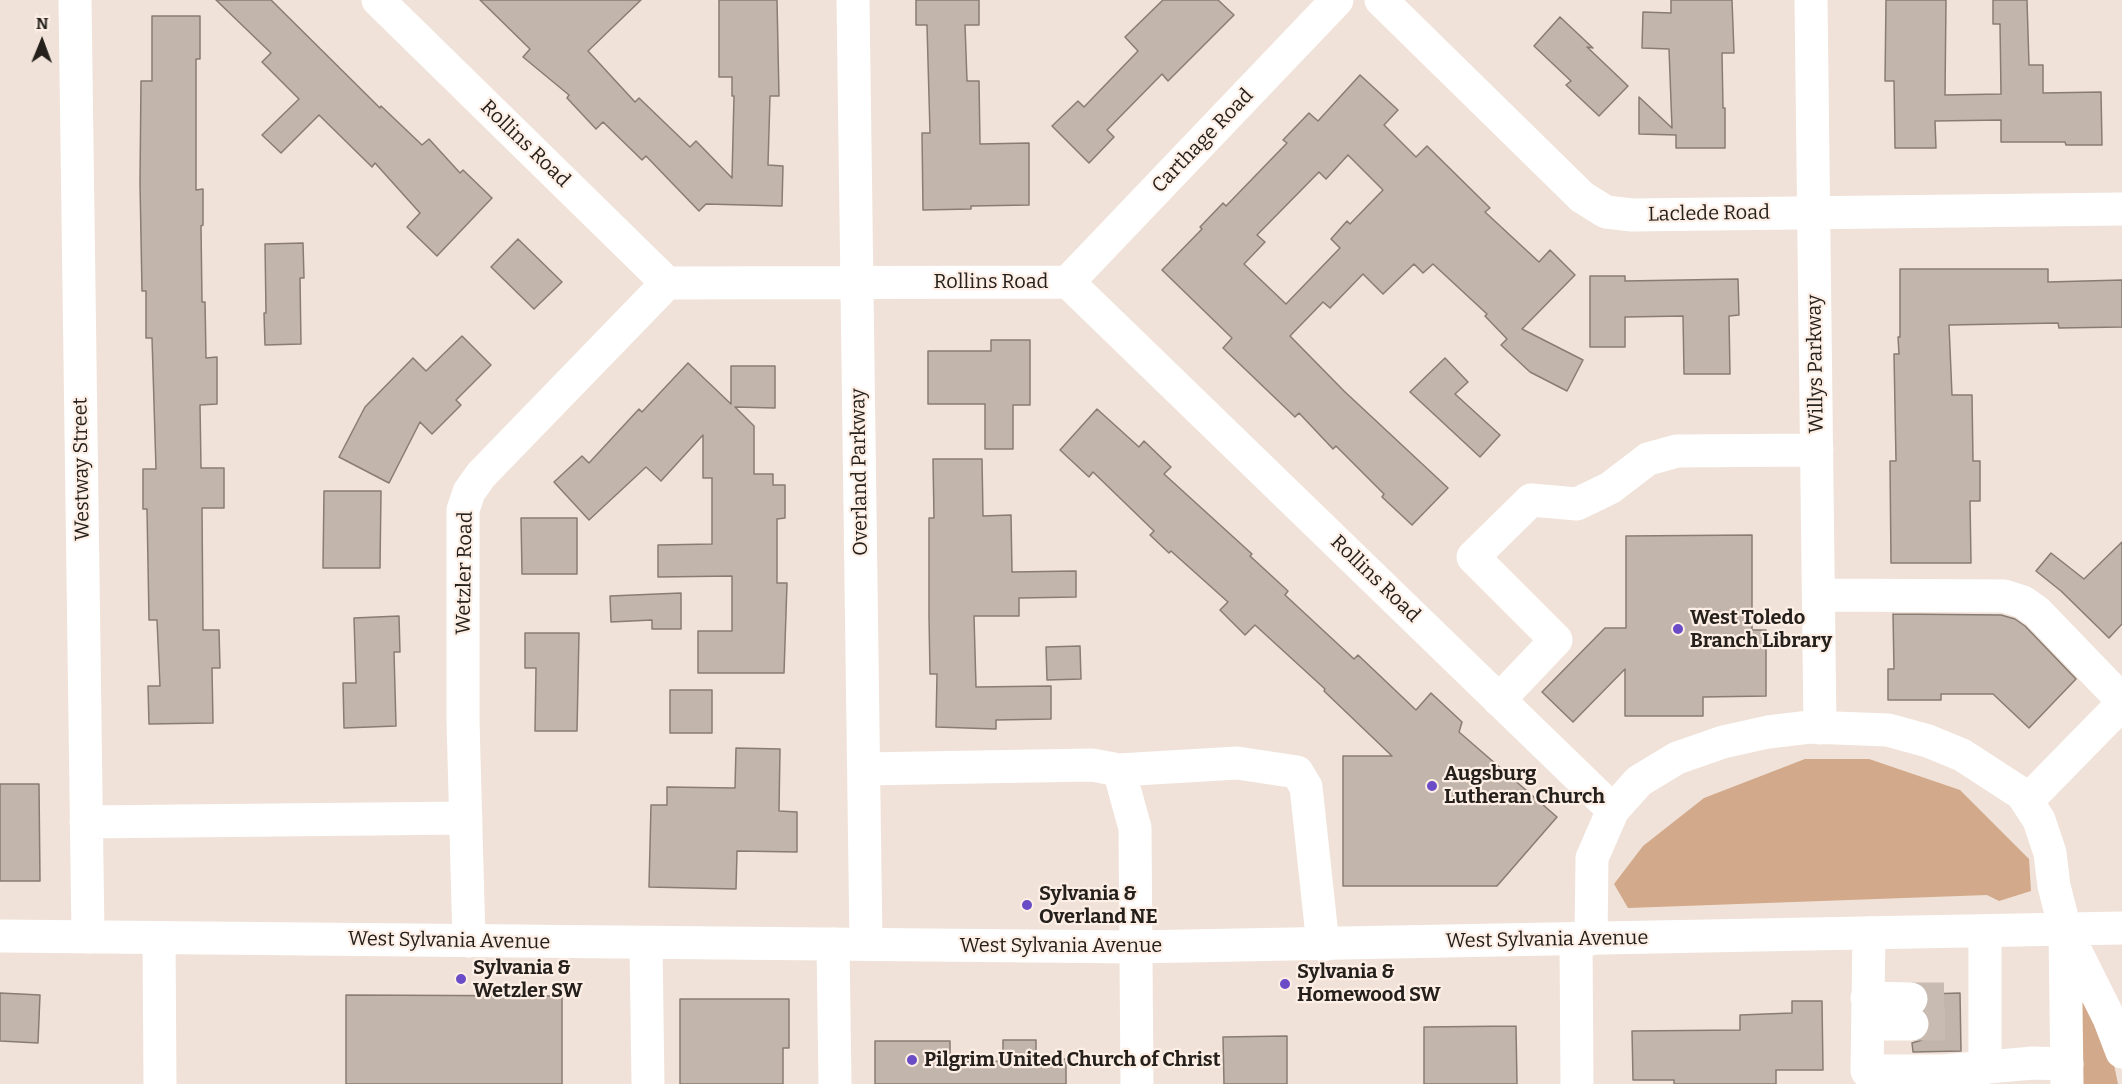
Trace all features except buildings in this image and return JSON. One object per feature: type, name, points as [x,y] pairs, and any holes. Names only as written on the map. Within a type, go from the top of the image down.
[{"type":"street","name":"Westway Street","points":[[75,0],[88,937]]},
{"type":"street","name":"Rollins Road","points":[[378,0],[667,283],[1068,282],[1613,810]]},
{"type":"street","name":"Overland Parkway","points":[[853,0],[866,944]]},
{"type":"street","name":"Carthage Road","points":[[1068,282],[1337,0]]},
{"type":"street","name":"Laclede Road","points":[[1382,0],[1582,197],[1597,208],[1619,215],[2122,208]]},
{"type":"street","name":"Willys Parkway","points":[[1811,0],[1821,728]]},
{"type":"street","name":"Wetzler Road","points":[[469,942],[465,818],[463,510],[469,492],[481,475],[667,283]]},
{"type":"street","points":[[1499,700],[1556,640],[1473,557],[1531,500],[1578,504],[1610,488],[1648,459],[1677,452],[1817,450]]},
{"type":"street","points":[[1819,595],[2004,596],[2023,602],[2037,612],[2122,702],[2110,728],[2027,801]]},
{"type":"street","points":[[1577,1084],[1583,939],[1592,858],[1613,810],[1639,781],[1677,758],[1723,742],[1768,732],[1810,727],[1888,730],[1928,741],[1962,755],[2022,794],[2040,820],[2050,853],[2054,886],[2065,929],[2109,1018],[2122,1052]]},
{"type":"street","points":[[864,769],[1092,765],[1119,770],[1237,763],[1297,772],[1306,787],[1323,945]]},
{"type":"street","points":[[1119,770],[1136,828],[1137,1084]]},
{"type":"street","points":[[87,822],[465,818]]},
{"type":"street","name":"West Sylvania Avenue","points":[[0,936],[1135,947],[2122,928]]},
{"type":"street","points":[[1869,933],[1867,1071],[1943,1071],[2033,1063],[2067,1074],[2065,929]]},
{"type":"street","points":[[1985,931],[1973,1011],[1985,1068]]},
{"type":"street","points":[[159,938],[160,1084]]},
{"type":"street","points":[[646,944],[648,1084]]},
{"type":"street","points":[[833,944],[835,1084]]},
{"type":"street","points":[[1867,1011],[1912,1011]]},
{"type":"shaded area","points":[[1805,759],[1869,759],[1960,790],[2029,859],[2031,891],[1999,901],[1987,895],[1628,908],[1614,884],[1643,846],[1704,798]]},
{"type":"shaded area","points":[[2080,992],[2113,1060],[2118,1084],[2081,1084]]},
{"type":"tunnel","points":[[1911,999],[1960,999]]},
{"type":"tunnel","points":[[1912,1024],[1961,1024]]},
{"type":"place","name":"West Toledo Branch Library","points":[[1678,629]]},
{"type":"place","name":"Augsburg Lutheran Church","points":[[1432,786]]},
{"type":"place","name":"Sylvania & Overland NE","points":[[1027,905]]},
{"type":"place","name":"Sylvania & Wetzler SW","points":[[461,979]]},
{"type":"place","name":"Sylvania & Homewood SW","points":[[1285,984]]},
{"type":"place","name":"Pilgrim United Church of Christ","points":[[912,1060]]}]
